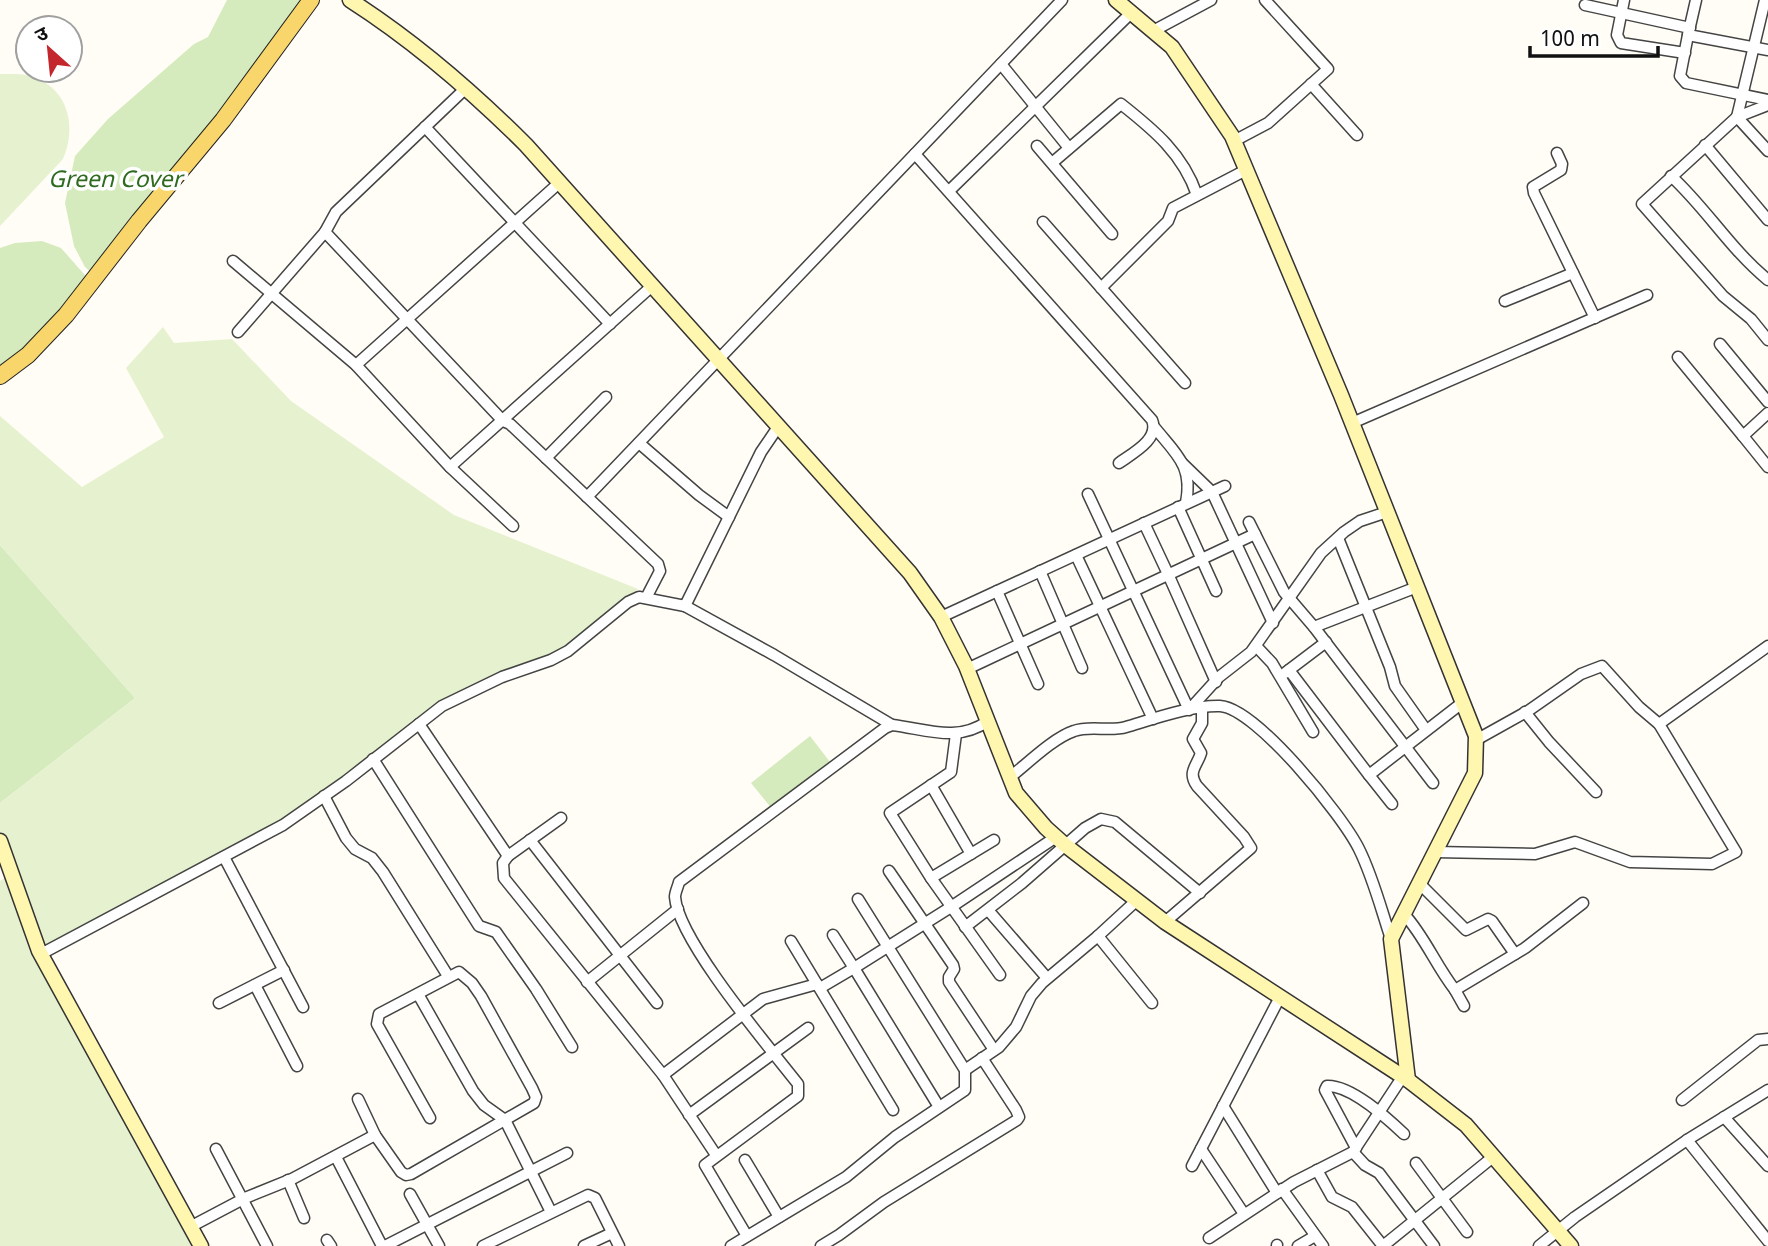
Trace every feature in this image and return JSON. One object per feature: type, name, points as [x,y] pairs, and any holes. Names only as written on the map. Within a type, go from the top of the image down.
[{"type":"main road","points":[[0,376],[28,355],[66,315],[223,120],[312,0]]},
{"type":"street","points":[[350,0],[440,65],[526,145],[909,573],[941,617],[967,669],[1016,793],[1060,841],[1165,922],[1406,1078],[1465,1125],[1571,1246]]},
{"type":"street","points":[[587,497],[1062,0]]},
{"type":"street","points":[[1116,0],[1172,47],[1234,141],[1352,423],[1476,740],[1475,773],[1391,939]]},
{"type":"street","points":[[1153,31],[1211,0]]},
{"type":"street","points":[[1234,141],[1268,123],[1328,69],[1265,0]]},
{"type":"street","points":[[1625,0],[1618,35],[1620,43],[1685,53]]},
{"type":"street","points":[[1696,0],[1680,76],[1686,83],[1768,102]]},
{"type":"street","points":[[1737,117],[1765,0]]},
{"type":"street","points":[[1585,5],[1768,50]]},
{"type":"street","points":[[948,191],[1131,13]]},
{"type":"street","points":[[1001,64],[1069,148]]},
{"type":"street","points":[[1311,84],[1357,135]]},
{"type":"street","points":[[238,332],[325,232],[336,212],[466,88]]},
{"type":"street","points":[[1768,102],[1737,117],[1642,204],[1723,296],[1751,319],[1768,340]]},
{"type":"street","points":[[1052,163],[1121,104],[1162,136],[1173,150],[1197,195]]},
{"type":"street","points":[[1737,117],[1768,151]]},
{"type":"street","points":[[425,127],[610,324]]},
{"type":"street","points":[[1705,145],[1768,220]]},
{"type":"street","points":[[1037,146],[1112,234]]},
{"type":"street","points":[[1557,153],[1562,164],[1561,170],[1534,187],[1534,193],[1595,318]]},
{"type":"street","points":[[915,154],[1152,420],[1155,428],[1182,463],[1187,471],[1190,487],[1182,505],[1201,559],[1216,591]]},
{"type":"street","points":[[1101,288],[1168,221],[1173,208],[1246,170]]},
{"type":"street","points":[[1671,176],[1689,192],[1752,267],[1768,280]]},
{"type":"street","points":[[356,365],[559,183]]},
{"type":"street","points":[[1043,222],[1185,383]]},
{"type":"street","points":[[325,232],[503,421],[510,424],[658,564],[660,571],[646,598]]},
{"type":"street","points":[[233,261],[356,365],[450,467],[513,526]]},
{"type":"street","points":[[1505,301],[1573,273]]},
{"type":"street","points":[[450,467],[652,287]]},
{"type":"street","points":[[1352,423],[1647,295]]},
{"type":"street","points":[[1720,344],[1768,402]]},
{"type":"street","points":[[1678,357],[1768,467]]},
{"type":"street","points":[[546,458],[606,397]]},
{"type":"street","points":[[1743,436],[1768,413]]},
{"type":"street","points":[[685,606],[761,452],[778,427]]},
{"type":"street","points":[[1119,463],[1145,444],[1155,428]]},
{"type":"street","points":[[639,443],[729,517]]},
{"type":"street","points":[[1182,463],[1212,492],[1273,623]]},
{"type":"street","points":[[941,617],[1225,486]]},
{"type":"street","points":[[1088,494],[1189,710]]},
{"type":"street","points":[[1189,710],[1256,646],[1321,553],[1360,521],[1387,512]]},
{"type":"street","points":[[1250,522],[1290,600],[1326,642],[1433,783]]},
{"type":"street","points":[[1143,523],[1216,682]]},
{"type":"street","points":[[967,669],[1255,534]]},
{"type":"street","points":[[1338,538],[1390,667],[1395,686],[1426,730]]},
{"type":"street","points":[[1076,555],[1153,719]]},
{"type":"street","points":[[1041,571],[1082,668]]},
{"type":"street","points":[[1314,627],[1417,587]]},
{"type":"street","points":[[997,591],[1038,684]]},
{"type":"street","points":[[41,954],[283,825],[460,696],[568,651],[628,602],[639,597],[685,606],[785,661],[892,725],[956,734],[976,730],[988,721]]},
{"type":"street","points":[[1285,674],[1326,642]]},
{"type":"street","points":[[1256,646],[1285,674],[1392,804]]},
{"type":"street","points":[[1659,723],[1768,646]]},
{"type":"street","points":[[1435,852],[1535,854],[1576,842],[1630,862],[1712,864],[1736,852],[1659,723],[1639,707],[1602,666],[1581,674],[1525,712],[1476,740]]},
{"type":"street","points":[[1285,674],[1313,732]]},
{"type":"street","points":[[1369,775],[1462,703]]},
{"type":"street","points":[[1009,778],[1062,736],[1075,730],[1117,730],[1189,710],[1221,706],[1239,711],[1276,744],[1329,801],[1359,848],[1391,939],[1406,1078],[1355,1150],[1280,1191],[1209,1238]]},
{"type":"street","points":[[1165,922],[1244,856],[1251,846],[1192,777],[1193,768],[1201,753],[1193,739],[1202,723],[1202,708]]},
{"type":"street","points":[[1525,712],[1596,792]]},
{"type":"street","points":[[419,724],[508,856]]},
{"type":"street","points":[[747,1236],[705,1165],[798,1096],[798,1084],[702,958],[678,909],[675,895],[679,882],[892,725]]},
{"type":"street","points":[[956,734],[951,772],[890,813],[951,907],[1000,975]]},
{"type":"street","points":[[373,760],[479,926],[496,932],[572,1047]]},
{"type":"street","points":[[931,785],[971,854]]},
{"type":"street","points":[[324,796],[346,838],[355,849],[372,858],[383,872],[449,976]]},
{"type":"street","points":[[561,818],[508,856],[503,863],[505,878],[663,1075],[716,1155]]},
{"type":"street","points":[[663,1075],[763,999],[775,994],[818,986],[854,968],[1094,821],[1108,819],[1115,822],[1200,893]]},
{"type":"street","points":[[530,840],[657,1003]]},
{"type":"street","points":[[932,878],[994,840]]},
{"type":"street","points":[[0,841],[41,954],[201,1246]]},
{"type":"street","points":[[965,926],[988,910],[1060,841]]},
{"type":"street","points":[[224,857],[303,1007]]},
{"type":"street","points":[[889,871],[954,969],[949,977],[952,989],[994,1050]]},
{"type":"street","points":[[1419,883],[1466,930],[1488,919],[1492,921],[1515,954]]},
{"type":"street","points":[[731,1246],[846,1177],[895,1137],[965,1090],[965,1070],[858,899]]},
{"type":"street","points":[[965,1070],[994,1050],[1016,1027],[1031,996],[1047,978],[1136,901]]},
{"type":"street","points":[[1455,990],[1515,954],[1583,903]]},
{"type":"street","points":[[587,982],[678,909]]},
{"type":"street","points":[[988,910],[1047,978]]},
{"type":"street","points":[[1404,914],[1464,1006]]},
{"type":"street","points":[[833,935],[939,1107]]},
{"type":"street","points":[[1098,936],[1152,1003]]},
{"type":"street","points":[[791,941],[893,1110]]},
{"type":"street","points":[[219,1003],[284,970]]},
{"type":"street","points":[[358,1100],[375,1135],[401,1172],[406,1175],[534,1103],[536,1097],[481,996],[472,983],[459,972],[379,1014],[376,1019],[430,1118]]},
{"type":"street","points":[[256,985],[297,1066]]},
{"type":"street","points":[[418,994],[473,1091],[484,1105],[505,1120],[551,1212]]},
{"type":"street","points":[[1192,1166],[1280,997]]},
{"type":"street","points":[[689,1115],[808,1028]]},
{"type":"street","points":[[1682,1100],[1758,1040],[1768,1039]]},
{"type":"street","points":[[821,1246],[884,1202],[1017,1120],[1019,1116],[982,1058]]},
{"type":"street","points":[[1404,1134],[1380,1112],[1343,1090],[1327,1086],[1325,1090],[1365,1166],[1379,1174],[1434,1246]]},
{"type":"street","points":[[1539,1246],[1575,1217],[1687,1140],[1768,1090]]},
{"type":"street","points":[[1223,1106],[1280,1191],[1323,1246]]},
{"type":"street","points":[[1724,1117],[1768,1167]]},
{"type":"street","points":[[190,1227],[242,1199],[336,1157],[375,1135]]},
{"type":"street","points":[[1687,1140],[1768,1241]]},
{"type":"street","points":[[216,1149],[267,1246]]},
{"type":"street","points":[[1201,1149],[1244,1214]]},
{"type":"street","points":[[336,1157],[384,1246],[567,1153]]},
{"type":"street","points":[[1317,1170],[1332,1197],[1352,1207],[1383,1246],[1493,1157]]},
{"type":"street","points":[[745,1160],[779,1217]]},
{"type":"street","points":[[1416,1163],[1467,1232]]},
{"type":"street","points":[[288,1180],[304,1219]]},
{"type":"street","points":[[410,1194],[439,1246]]},
{"type":"street","points":[[483,1246],[588,1195],[595,1198],[618,1246]]},
{"type":"street","points":[[584,1246],[612,1233]]},
{"type":"street","points":[[1298,1246],[1315,1236]]},
{"type":"green space","name":"Green Cover","points":[[227,0],[311,0],[96,277],[85,267],[74,246],[65,203],[75,156],[108,119],[194,44],[208,37]]},
{"type":"green space","points":[[0,74],[14,74],[14,84],[46,84],[55,91],[67,111],[69,135],[63,159],[0,226]]},
{"type":"green space","name":"Green Cover","points":[[42,241],[61,248],[91,282],[0,376],[0,248],[15,243]]},
{"type":"green space","points":[[163,327],[174,343],[232,339],[291,401],[454,515],[638,589],[601,626],[558,656],[451,698],[332,790],[261,836],[40,951],[201,1246],[0,1246],[0,881],[12,874],[0,841],[0,803],[135,698],[0,545],[0,416],[82,487],[164,437],[126,368]]},
{"type":"green space","points":[[0,545],[135,698],[0,803]]},
{"type":"green space","points":[[810,736],[830,762],[772,809],[751,783]]}]
